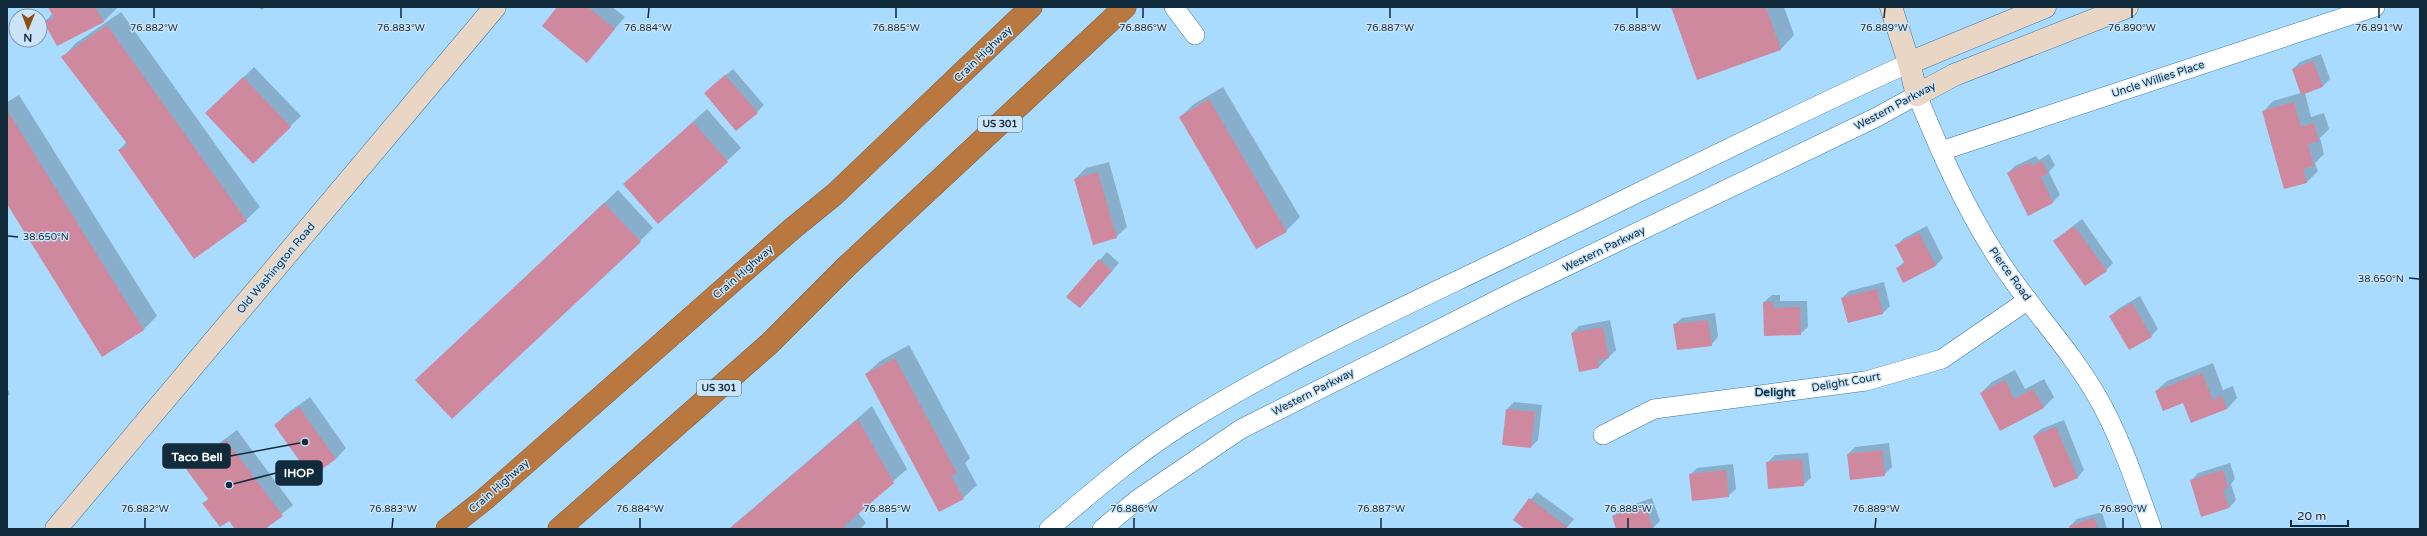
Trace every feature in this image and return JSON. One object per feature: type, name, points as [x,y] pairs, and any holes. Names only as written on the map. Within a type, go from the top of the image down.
[{"type":"highway","name":"Crain Highway","points":[[447,529],[485,499],[792,229],[836,194],[1031,7]]},
{"type":"highway","name":"US 301","points":[[559,529],[769,344],[847,266],[1125,7]]},
{"type":"main road","name":"Old Washington Road","points":[[56,529],[495,7]]},
{"type":"main road","name":"Pierce Road","points":[[1891,7],[1909,62],[1917,95]]},
{"type":"main road","points":[[1909,62],[2045,7]]},
{"type":"main road","name":"Western Parkway","points":[[1917,95],[1954,75],[2127,7]]},
{"type":"street","points":[[1174,7],[1195,35]]},
{"type":"street","name":"Uncle Willies Place","points":[[1941,151],[2375,7]]},
{"type":"street","points":[[1049,529],[1093,491],[1179,427],[1244,389],[1309,354],[1428,295],[1909,62]]},
{"type":"street","name":"Pierce Road","points":[[1917,95],[1941,151],[1978,226],[1998,259],[2098,398],[2131,470],[2152,529]]},
{"type":"street","name":"Western Parkway","points":[[1102,529],[1138,498],[1241,429],[1509,294],[1877,117],[1917,95]]},
{"type":"street","name":"Delight Court","points":[[1603,435],[1654,409],[1866,381],[1942,359],[2028,300]]},
{"type":"building","points":[[48,7],[95,7],[104,22],[57,46],[48,30],[48,20],[54,18]]},
{"type":"building","points":[[557,7],[588,7],[615,29],[587,63],[542,26]]},
{"type":"building","points":[[1671,7],[1766,7],[1781,50],[1697,80]]},
{"type":"building","points":[[107,25],[247,221],[194,259],[118,150],[128,145],[61,57]]},
{"type":"building","points":[[2313,61],[2323,87],[2301,95],[2292,69]]},
{"type":"building","points":[[725,75],[758,113],[736,131],[704,93]]},
{"type":"building","points":[[243,77],[291,127],[253,164],[205,113]]},
{"type":"building","points":[[1209,99],[1287,232],[1256,249],[1179,117]]},
{"type":"building","points":[[2294,102],[2301,127],[2314,123],[2319,141],[2308,144],[2314,166],[2303,169],[2307,183],[2284,189],[2262,111]]},
{"type":"building","points":[[7,110],[144,330],[102,357],[7,204]]},
{"type":"building","points":[[693,122],[728,162],[658,224],[623,184]]},
{"type":"building","points":[[2042,161],[2048,173],[2041,177],[2053,203],[2028,216],[2007,173],[2029,162],[2031,166]]},
{"type":"building","points":[[1098,172],[1117,238],[1093,245],[1074,179]]},
{"type":"building","points":[[604,203],[641,242],[452,419],[415,380]]},
{"type":"building","points":[[2074,226],[2107,271],[2085,286],[2053,241]]},
{"type":"building","points":[[1919,233],[1936,266],[1903,283],[1896,268],[1905,264],[1895,245]]},
{"type":"building","points":[[1099,259],[1112,271],[1080,308],[1066,297]]},
{"type":"building","points":[[1877,289],[1883,314],[1848,323],[1841,298]]},
{"type":"building","points":[[1763,302],[1773,302],[1773,308],[1800,307],[1801,335],[1764,336]]},
{"type":"building","points":[[2132,303],[2152,337],[2129,350],[2109,316]]},
{"type":"building","points":[[1708,320],[1712,346],[1677,350],[1673,324]]},
{"type":"building","points":[[1603,327],[1609,358],[1598,360],[1599,368],[1579,372],[1571,333]]},
{"type":"building","points":[[895,358],[957,473],[951,475],[964,499],[939,512],[865,374]]},
{"type":"building","points":[[2202,373],[2213,400],[2222,396],[2227,409],[2191,423],[2183,403],[2163,411],[2155,391]]},
{"type":"building","points":[[2005,380],[2014,399],[2033,389],[2044,408],[2000,431],[1980,393]]},
{"type":"building","points":[[299,407],[336,459],[311,477],[274,425]]},
{"type":"building","points":[[1506,409],[1535,412],[1531,448],[1502,445]]},
{"type":"building","points":[[858,419],[894,483],[844,526],[846,529],[729,529]]},
{"type":"building","points":[[2056,427],[2078,478],[2054,488],[2033,436]]},
{"type":"building","points":[[226,440],[283,516],[265,529],[235,529],[229,521],[220,527],[202,503],[209,500],[186,469]]},
{"type":"building","points":[[1882,450],[1885,476],[1850,480],[1847,454]]},
{"type":"building","points":[[1802,459],[1804,486],[1768,489],[1766,462]]},
{"type":"building","points":[[1726,470],[1729,497],[1692,501],[1689,474]]},
{"type":"building","points":[[2223,470],[2228,488],[2223,489],[2229,508],[2201,517],[2190,480]]},
{"type":"building","points":[[1529,498],[1567,527],[1566,529],[1525,529],[1513,520]]},
{"type":"building","points":[[1645,505],[1653,529],[1616,529],[1612,516]]},
{"type":"building","points":[[2094,518],[2098,529],[2070,529],[2069,526]]},
{"type":"place","name":"Taco Bell","points":[[305,442]]},
{"type":"place","name":"IHOP","points":[[229,485]]},
{"type":"district","name":"Delight","points":[[1775,392]]}]
